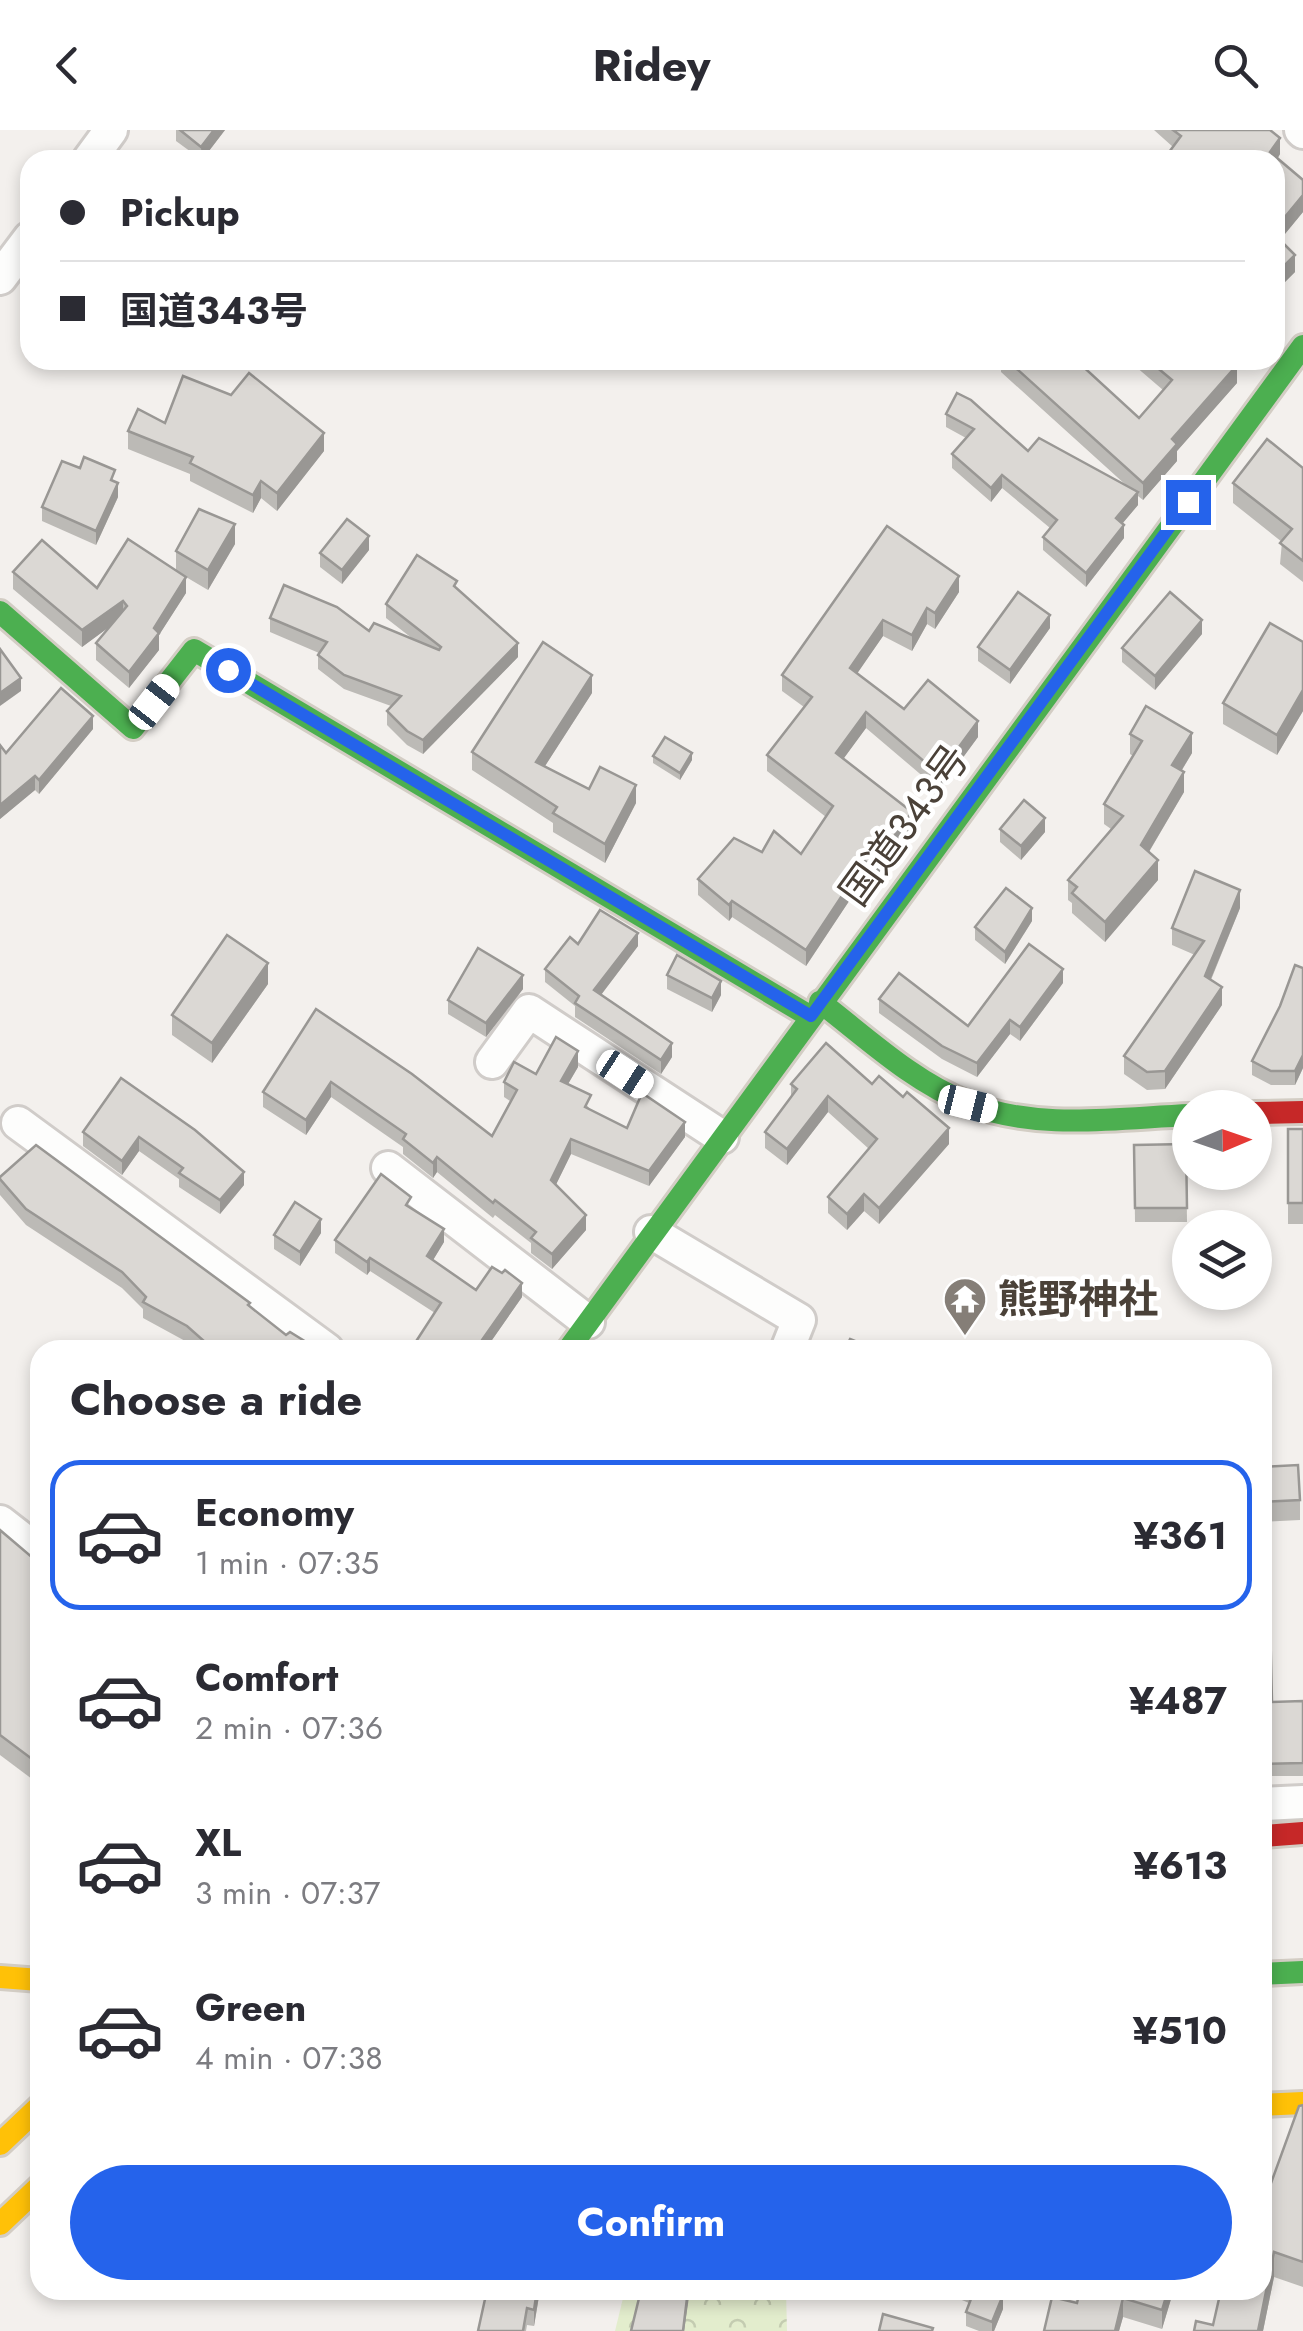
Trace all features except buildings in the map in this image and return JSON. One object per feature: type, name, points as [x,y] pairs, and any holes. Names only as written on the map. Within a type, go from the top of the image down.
[{"type":"main road","name":"国道343号","points":[[575,1340],[1303,346]]},
{"type":"main road","points":[[0,612],[134,728],[194,650],[816,1009],[968,1104],[1046,1118],[1172,1115]]},
{"type":"main road","points":[[1272,1113],[1303,1112]]},
{"type":"main road","points":[[1272,1835],[1303,1833]]},
{"type":"main road","points":[[1272,1974],[1303,1972]]},
{"type":"main road","points":[[0,1977],[30,1979]]},
{"type":"main road","points":[[1272,2105],[1303,2103]]},
{"type":"main road","points":[[0,2144],[30,2116]]},
{"type":"main road","points":[[0,2224],[30,2196]]},
{"type":"street","points":[[0,278],[20,251]]},
{"type":"street","points":[[492,1062],[528,1011],[722,1137]]},
{"type":"street","points":[[18,1124],[313,1340]]},
{"type":"street","points":[[388,1168],[588,1322]]},
{"type":"street","points":[[651,1232],[799,1320],[791,1340]]},
{"type":"street","points":[[0,1522],[30,1545]]},
{"type":"street","points":[[1272,1804],[1303,1802]]},
{"type":"green space","points":[[623,2300],[786,2300],[787,2331],[615,2331]]},
{"type":"traffic: fast","points":[[575,1340],[1303,346]]},
{"type":"traffic: fast","points":[[0,612],[133,728],[194,650],[811,1017]]},
{"type":"traffic: fast","points":[[820,1002],[927,1083],[994,1112],[1077,1121],[1172,1116]]},
{"type":"traffic: fast","points":[[1272,1974],[1303,1972]]},
{"type":"traffic: slow","points":[[0,1977],[30,1979]]},
{"type":"traffic: slow","points":[[1272,2105],[1303,2103]]},
{"type":"traffic: slow","points":[[0,2144],[30,2116]]},
{"type":"traffic: slow","points":[[0,2224],[30,2196]]},
{"type":"traffic: jam","points":[[1272,1113],[1303,1112]]},
{"type":"traffic: jam","points":[[1272,1835],[1303,1833]]},
{"type":"place","name":"熊野神社","points":[[965,1337]]},
{"type":"route","points":[[228,670],[811,1016],[1188,502]]}]
